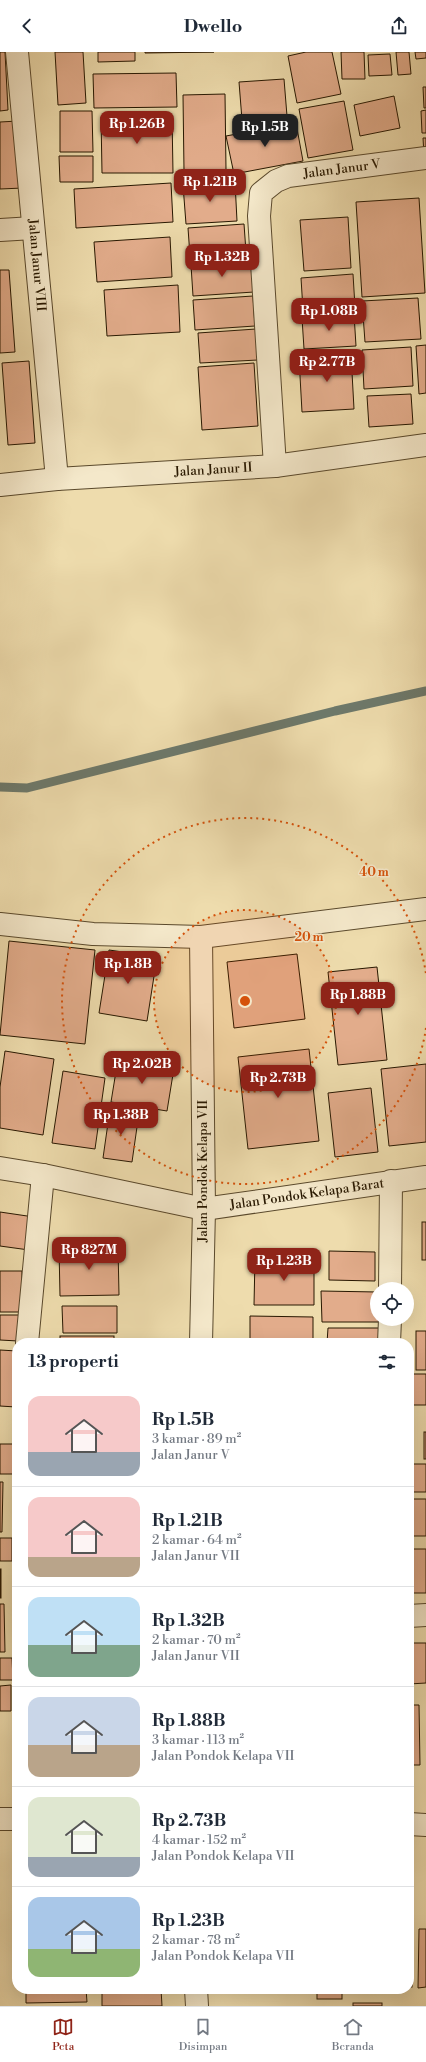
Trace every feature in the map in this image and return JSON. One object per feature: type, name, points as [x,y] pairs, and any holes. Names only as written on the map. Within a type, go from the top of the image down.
[{"type":"street","name":"Jalan Janur VIII","points":[[17,52],[57,479]]},
{"type":"street","points":[[426,158],[426,164]]},
{"type":"street","name":"Jalan Janur V","points":[[275,466],[259,216],[261,193],[276,181],[288,176],[426,158]]},
{"type":"street","points":[[0,230],[33,228]]},
{"type":"street","name":"Jalan Janur II","points":[[0,485],[57,479],[275,466],[426,446]]},
{"type":"street","points":[[0,924],[93,934],[201,937],[426,909]]},
{"type":"street","name":"Jalan Pondok Kelapa VII","points":[[201,937],[204,1209],[201,1338]]},
{"type":"street","name":"Jalan Pondok Kelapa Barat","points":[[0,1168],[43,1175],[204,1209],[426,1177]]},
{"type":"street","points":[[27,1338],[43,1175]]},
{"type":"street","points":[[390,1282],[391,1181]]},
{"type":"street","points":[[389,1338],[390,1326]]},
{"type":"street","points":[[414,1616],[426,1615]]},
{"type":"street","points":[[0,1819],[12,1819]]},
{"type":"street","points":[[414,1824],[426,1824]]},
{"type":"street","points":[[196,1994],[197,2006]]},
{"type":"building","points":[[0,52],[5,52],[8,110],[0,111]]},
{"type":"building","points":[[55,52],[83,52],[86,103],[58,105]]},
{"type":"building","points":[[98,52],[135,52],[135,61],[98,62]]},
{"type":"building","points":[[145,52],[214,52],[145,53]]},
{"type":"building","points":[[306,52],[332,52],[341,94],[297,103],[288,56]]},
{"type":"building","points":[[341,52],[364,52],[365,79],[342,79]]},
{"type":"building","points":[[396,52],[409,52],[411,74],[398,75]]},
{"type":"building","points":[[415,52],[426,52],[426,58],[416,59]]},
{"type":"building","points":[[390,54],[392,75],[369,76],[368,55]]},
{"type":"building","points":[[176,73],[177,107],[94,108],[93,74]]},
{"type":"building","points":[[284,79],[287,116],[242,120],[239,82]]},
{"type":"building","points":[[423,87],[426,87],[426,108],[424,108]]},
{"type":"building","points":[[225,94],[226,170],[184,171],[183,95]]},
{"type":"building","points":[[394,96],[400,128],[360,136],[354,105]]},
{"type":"building","points":[[344,101],[353,150],[308,158],[299,109]]},
{"type":"building","points":[[426,110],[426,133],[422,133],[421,111]]},
{"type":"building","points":[[60,111],[92,111],[93,152],[60,152]]},
{"type":"building","points":[[172,116],[173,173],[102,173],[101,117]]},
{"type":"building","points":[[18,121],[23,188],[0,189],[0,122]]},
{"type":"building","points":[[296,123],[303,161],[234,174],[226,136]]},
{"type":"building","points":[[423,138],[426,138],[426,154],[424,155]]},
{"type":"building","points":[[59,156],[93,156],[93,182],[60,182]]},
{"type":"building","points":[[235,182],[237,221],[186,224],[183,185]]},
{"type":"building","points":[[171,183],[173,222],[76,228],[74,189]]},
{"type":"building","points":[[419,198],[425,293],[362,297],[356,202]]},
{"type":"building","points":[[348,217],[351,268],[304,271],[300,220]]},
{"type":"building","points":[[244,224],[246,252],[190,256],[188,228]]},
{"type":"building","points":[[170,237],[172,277],[97,282],[94,242]]},
{"type":"building","points":[[252,261],[254,292],[193,296],[191,265]]},
{"type":"building","points":[[0,270],[9,270],[15,352],[0,353]]},
{"type":"building","points":[[353,274],[355,307],[303,310],[301,278]]},
{"type":"building","points":[[178,285],[180,332],[107,336],[104,290]]},
{"type":"building","points":[[253,296],[255,326],[195,330],[193,300]]},
{"type":"building","points":[[418,298],[421,339],[365,342],[362,301]]},
{"type":"building","points":[[354,314],[356,346],[304,349],[302,318]]},
{"type":"building","points":[[256,329],[258,360],[200,363],[198,333]]},
{"type":"building","points":[[426,345],[426,393],[419,394],[416,346]]},
{"type":"building","points":[[411,347],[413,386],[364,389],[362,350]]},
{"type":"building","points":[[351,354],[354,409],[302,412],[299,358]]},
{"type":"building","points":[[29,361],[35,443],[8,445],[2,363]]},
{"type":"building","points":[[254,363],[258,426],[202,430],[198,367]]},
{"type":"building","points":[[411,394],[413,424],[369,427],[367,396]]},
{"type":"building","points":[[9,941],[95,950],[85,1044],[0,1035]]},
{"type":"building","points":[[109,950],[157,957],[147,1021],[99,1013]]},
{"type":"building","points":[[297,954],[305,1019],[234,1028],[227,962]]},
{"type":"building","points":[[377,967],[387,1060],[338,1065],[328,972]]},
{"type":"building","points":[[309,1049],[319,1141],[248,1149],[238,1057]]},
{"type":"building","points":[[5,1051],[54,1059],[43,1135],[0,1128],[0,1087]]},
{"type":"building","points":[[118,1059],[174,1068],[167,1111],[111,1102]]},
{"type":"building","points":[[426,1064],[426,1142],[389,1146],[381,1069]]},
{"type":"building","points":[[63,1071],[105,1078],[95,1149],[52,1143]]},
{"type":"building","points":[[371,1088],[378,1152],[335,1157],[328,1093]]},
{"type":"building","points":[[110,1109],[139,1113],[132,1162],[103,1158]]},
{"type":"building","points":[[0,1212],[34,1217],[29,1250],[0,1246]]},
{"type":"building","points":[[422,1222],[426,1222],[426,1260],[422,1260]]},
{"type":"building","points":[[59,1247],[118,1247],[119,1295],[60,1296]]},
{"type":"building","points":[[329,1251],[375,1252],[375,1281],[329,1280]]},
{"type":"building","points":[[255,1258],[314,1259],[314,1305],[254,1305]]},
{"type":"building","points":[[0,1271],[22,1271],[22,1312],[0,1312]]},
{"type":"building","points":[[321,1291],[370,1292],[370,1322],[322,1322]]},
{"type":"building","points":[[62,1306],[117,1306],[117,1333],[63,1333]]},
{"type":"building","points":[[0,1315],[19,1315],[18,1338],[12,1338],[12,1341],[0,1340]]},
{"type":"building","points":[[250,1316],[313,1317],[313,1338],[250,1338]]},
{"type":"building","points":[[328,1328],[386,1328],[386,1338],[327,1338]]},
{"type":"building","points":[[416,1331],[426,1331],[426,1370],[416,1370]]},
{"type":"building","points":[[60,1336],[114,1336],[114,1338],[60,1338]]},
{"type":"building","points":[[0,1350],[12,1351],[12,1407],[0,1406]]},
{"type":"building","points":[[414,1374],[426,1374],[426,1405],[414,1405]]},
{"type":"building","points":[[424,1432],[426,1432],[426,1459],[424,1459]]},
{"type":"building","points":[[0,1444],[12,1444],[12,1474],[0,1474]]},
{"type":"building","points":[[414,1464],[426,1464],[426,1492],[414,1492]]},
{"type":"building","points":[[0,1482],[3,1482],[2,1532],[0,1532]]},
{"type":"building","points":[[414,1499],[426,1499],[426,1536],[414,1536]]},
{"type":"building","points":[[0,1538],[12,1538],[12,1561],[0,1561]]},
{"type":"building","points":[[414,1549],[426,1549],[426,1593],[414,1593]]},
{"type":"building","points":[[1,1569],[1,1598],[0,1598]]},
{"type":"building","points":[[0,1604],[4,1604],[5,1652],[0,1652]]},
{"type":"building","points":[[414,1643],[426,1643],[426,1683],[414,1684]]},
{"type":"building","points":[[0,1658],[12,1658],[12,1680],[0,1680]]},
{"type":"building","points":[[11,1685],[11,1711],[0,1711],[0,1686]]},
{"type":"building","points":[[414,1705],[419,1705],[420,1765],[414,1765]]},
{"type":"building","points":[[419,1929],[426,1929],[426,1987],[418,1988]]},
{"type":"building","points":[[26,1994],[86,1994],[87,2002],[26,2003]]},
{"type":"building","points":[[102,1994],[161,1994],[162,2006],[102,2006]]},
{"type":"building","points":[[317,1994],[342,1994],[342,1999],[317,1999]]},
{"type":"building","points":[[353,2003],[382,2003],[382,2006],[353,2006]]},
{"type":"waterway","points":[[0,787],[27,788],[335,711],[426,691]]}]
